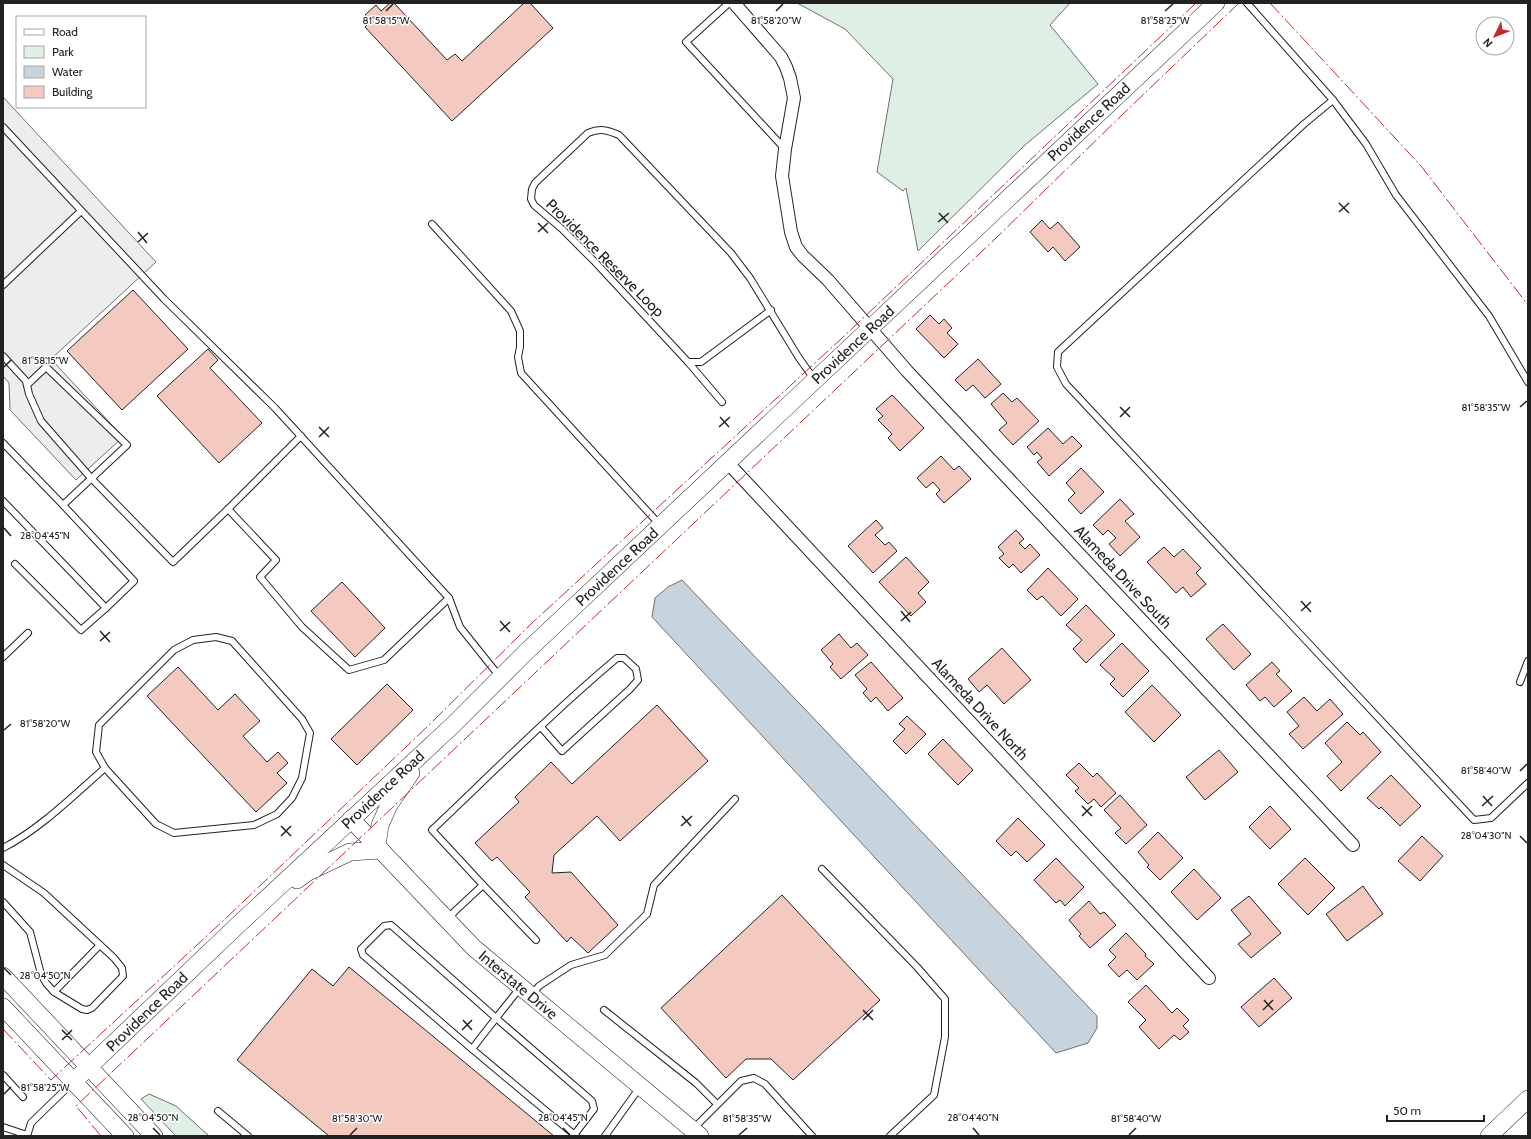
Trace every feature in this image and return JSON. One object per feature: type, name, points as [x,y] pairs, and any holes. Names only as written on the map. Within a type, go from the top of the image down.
[{"type":"street","name":"Alameda Drive South","points":[[734,3],[781,57],[790,78],[794,98],[782,176],[791,232],[796,247],[872,328],[884,345],[907,371],[1353,845]]},
{"type":"street","name":"Providence Road","points":[[73,1082],[248,915],[453,725],[500,677],[1216,3]]},
{"type":"street","name":"Alameda Drive North","points":[[728,463],[1209,978]]},
{"type":"street","points":[[248,915],[308,872],[350,852],[379,848],[380,826],[389,805],[406,780],[453,725]]},
{"type":"street","name":"Interstate Drive","points":[[351,819],[474,948],[696,1133]]},
{"type":"street","points":[[3,976],[88,1068],[154,1136]]},
{"type":"street","points":[[3,1007],[125,1136]]},
{"type":"street","points":[[1489,1136],[1528,1099]]},
{"type":"lane","points":[[729,3],[686,42],[785,149]]},
{"type":"lane","points":[[1247,3],[1333,100],[1366,144],[1396,195],[1489,316],[1528,382]]},
{"type":"lane","points":[[1333,100],[1304,124],[1058,352],[1057,367],[1066,384],[1474,820],[1491,818],[1528,783]]},
{"type":"lane","points":[[3,127],[164,299],[275,408],[449,598],[460,627],[500,677]]},
{"type":"lane","name":"Providence Reserve Loop","points":[[722,402],[688,362],[595,262],[562,229],[534,206],[531,199],[532,190],[535,183],[588,133],[597,129],[610,131],[619,135],[731,253],[750,278],[799,358],[815,380]]},
{"type":"lane","points":[[3,285],[81,211]]},
{"type":"lane","points":[[432,224],[511,311],[520,331],[520,347],[518,357],[521,373],[661,526]]},
{"type":"lane","points":[[688,362],[701,362],[771,310]]},
{"type":"lane","points":[[3,356],[26,381],[29,394],[41,421],[91,478],[173,562],[301,436]]},
{"type":"lane","points":[[27,385],[46,367],[127,445],[63,504]]},
{"type":"lane","points":[[3,443],[63,504],[134,581],[80,630],[15,564]]},
{"type":"lane","points":[[3,501],[106,608]]},
{"type":"lane","points":[[228,509],[276,560],[260,576],[302,627],[349,670],[384,660],[449,598]]},
{"type":"lane","points":[[3,657],[28,633]]},
{"type":"lane","points":[[216,637],[232,641],[302,719],[310,733],[302,778],[292,798],[277,814],[254,825],[174,833],[156,824],[105,768],[96,752],[99,725],[174,650],[193,640],[216,637]]},
{"type":"lane","points":[[536,940],[432,830],[541,727],[617,658],[624,658],[636,669],[638,680],[630,689],[562,751],[541,727]]},
{"type":"lane","points":[[1520,682],[1528,661]]},
{"type":"lane","points":[[3,848],[14,842],[57,810],[105,768]]},
{"type":"lane","points":[[472,1048],[496,1018],[526,991],[539,986],[571,965],[605,954],[647,914],[654,885],[735,799]]},
{"type":"lane","points":[[3,865],[44,893],[114,958],[122,968],[123,976],[92,1008],[87,1010],[82,1009],[54,992],[46,983],[41,974],[30,932],[3,902]]},
{"type":"lane","points":[[822,869],[917,967],[945,1000],[945,1037],[934,1095],[890,1136]]},
{"type":"lane","points":[[448,920],[455,911],[483,885]]},
{"type":"lane","points":[[384,926],[391,926],[592,1101],[594,1109],[575,1136],[472,1048],[363,955],[361,949],[384,926]]},
{"type":"lane","points":[[54,992],[100,945]]},
{"type":"lane","points":[[604,1010],[696,1083],[717,1104]]},
{"type":"lane","points":[[3,1075],[23,1096]]},
{"type":"lane","points":[[696,1133],[717,1104],[741,1082],[754,1078],[765,1084],[812,1136]]},
{"type":"lane","name":"Providence Road","points":[[27,1135],[31,1123],[73,1082]]},
{"type":"lane","points":[[605,1136],[640,1087]]},
{"type":"lane","points":[[218,1111],[248,1136]]},
{"type":"lane","points":[[3,1127],[27,1135]]},
{"type":"green space","points":[[797,3],[1070,3],[1050,25],[1098,84],[1025,145],[918,251],[906,188],[903,191],[877,172],[893,79],[845,29]]},
{"type":"green space","points":[[149,1094],[176,1106],[209,1136],[176,1136],[141,1099]]},
{"type":"shaded area","points":[[3,97],[156,262],[51,359],[123,437],[76,480],[10,410],[9,383],[3,376]]},
{"type":"water","points":[[682,580],[1097,1016],[1097,1028],[1088,1043],[1056,1053],[652,617],[655,598],[668,587]]},
{"type":"building","points":[[390,3],[394,3],[447,60],[455,54],[462,61],[524,3],[530,3],[553,28],[452,121],[365,27],[371,21],[365,15],[376,5],[381,11]]},
{"type":"building","points":[[1042,220],[1050,229],[1058,222],[1080,247],[1065,261],[1053,247],[1048,252],[1030,232]]},
{"type":"building","points":[[133,290],[188,349],[122,410],[67,351]]},
{"type":"building","points":[[930,315],[939,324],[944,319],[952,328],[947,333],[958,344],[944,358],[916,329]]},
{"type":"building","points":[[208,349],[218,360],[210,368],[262,423],[219,463],[157,396]]},
{"type":"building","points":[[978,359],[1001,384],[985,398],[973,385],[966,391],[955,380]]},
{"type":"building","points":[[1003,393],[1012,402],[1017,398],[1039,421],[1013,445],[999,430],[1007,423],[991,404]]},
{"type":"building","points":[[892,395],[924,428],[900,451],[888,438],[892,434],[878,420],[883,416],[876,409]]},
{"type":"building","points":[[1048,428],[1063,444],[1072,436],[1082,446],[1049,476],[1037,462],[1042,458],[1037,452],[1034,455],[1027,447]]},
{"type":"building","points":[[941,456],[954,470],[959,466],[971,479],[944,503],[936,494],[940,490],[933,482],[926,488],[917,478]]},
{"type":"building","points":[[1081,468],[1104,492],[1081,514],[1068,500],[1075,493],[1066,483]]},
{"type":"building","points":[[1120,499],[1134,514],[1125,521],[1140,537],[1120,556],[1109,544],[1116,538],[1108,530],[1103,535],[1093,525]]},
{"type":"building","points":[[876,520],[883,528],[875,535],[885,545],[889,542],[897,551],[873,573],[848,546]]},
{"type":"building","points":[[1016,530],[1024,539],[1019,543],[1025,549],[1030,544],[1040,555],[1021,573],[1013,564],[1009,568],[999,558],[1004,554],[998,547]]},
{"type":"building","points":[[1164,547],[1174,557],[1183,549],[1201,568],[1196,573],[1206,584],[1191,597],[1183,587],[1176,593],[1147,562]]},
{"type":"building","points":[[906,557],[929,582],[918,593],[926,602],[911,616],[879,582]]},
{"type":"building","points":[[1048,568],[1078,599],[1061,616],[1042,596],[1037,600],[1027,590]]},
{"type":"building","points":[[342,582],[385,628],[355,657],[311,611]]},
{"type":"building","points":[[1086,605],[1115,635],[1086,663],[1073,649],[1082,640],[1066,625]]},
{"type":"building","points":[[1223,624],[1251,654],[1234,670],[1206,639]]},
{"type":"building","points":[[839,634],[851,648],[857,643],[868,655],[841,679],[830,667],[833,664],[821,650]]},
{"type":"building","points":[[1122,643],[1149,671],[1123,697],[1110,684],[1115,679],[1100,665]]},
{"type":"building","points":[[1002,648],[1031,680],[1004,704],[987,685],[979,692],[968,679]]},
{"type":"building","points":[[871,662],[903,698],[888,711],[876,697],[871,702],[863,693],[867,689],[855,675]]},
{"type":"building","points":[[1272,662],[1280,671],[1276,674],[1292,691],[1274,707],[1265,697],[1260,701],[1246,685]]},
{"type":"building","points":[[178,667],[218,710],[235,694],[260,721],[243,736],[267,762],[278,752],[288,763],[277,773],[287,783],[256,812],[147,696]]},
{"type":"building","points":[[387,684],[413,710],[357,765],[331,739]]},
{"type":"building","points":[[1152,685],[1181,715],[1154,742],[1125,712]]},
{"type":"building","points":[[1304,697],[1317,711],[1330,699],[1343,714],[1303,749],[1289,734],[1299,726],[1287,712]]},
{"type":"building","points":[[657,705],[708,761],[620,841],[597,816],[554,855],[552,873],[571,872],[618,925],[588,953],[571,937],[567,942],[525,897],[530,892],[497,857],[492,861],[475,843],[519,802],[515,797],[551,762],[572,784]]},
{"type":"building","points":[[907,716],[926,734],[906,754],[893,741],[905,729],[899,724]]},
{"type":"building","points":[[1347,722],[1360,735],[1363,732],[1381,752],[1341,791],[1327,776],[1342,762],[1325,743]]},
{"type":"building","points":[[943,739],[973,770],[958,785],[928,754]]},
{"type":"building","points":[[1219,750],[1238,772],[1205,800],[1186,777]]},
{"type":"building","points":[[1079,763],[1093,777],[1097,773],[1116,793],[1101,807],[1094,799],[1088,804],[1075,791],[1079,788],[1066,775]]},
{"type":"building","points":[[1391,775],[1421,806],[1400,826],[1381,807],[1379,809],[1367,798]]},
{"type":"building","points":[[1120,795],[1147,825],[1126,844],[1115,833],[1121,828],[1104,810]]},
{"type":"building","points":[[1270,806],[1291,829],[1270,849],[1249,827]]},
{"type":"building","points":[[1018,818],[1045,845],[1027,862],[1016,851],[1011,856],[996,841]]},
{"type":"building","points":[[1158,832],[1183,858],[1160,880],[1147,867],[1149,865],[1138,852]]},
{"type":"building","points":[[1422,836],[1443,856],[1420,881],[1398,861]]},
{"type":"building","points":[[1056,858],[1084,887],[1065,906],[1060,900],[1056,903],[1034,880]]},
{"type":"building","points":[[1305,858],[1335,888],[1308,915],[1278,884]]},
{"type":"building","points":[[1194,869],[1221,898],[1197,920],[1171,892]]},
{"type":"building","points":[[1363,886],[1383,914],[1347,941],[1326,914]]},
{"type":"building","points":[[782,895],[880,1000],[793,1080],[771,1059],[746,1059],[726,1078],[661,1008]]},
{"type":"building","points":[[1249,896],[1281,933],[1251,958],[1238,944],[1251,934],[1231,910]]},
{"type":"building","points":[[1089,901],[1100,914],[1104,912],[1116,925],[1090,948],[1079,936],[1081,934],[1069,920]]},
{"type":"building","points":[[1126,933],[1146,954],[1145,956],[1154,964],[1137,980],[1127,970],[1119,977],[1108,965],[1116,957],[1109,950]]},
{"type":"building","points":[[349,967],[554,1136],[329,1136],[237,1060],[312,969],[333,986]]},
{"type":"building","points":[[1274,978],[1292,998],[1259,1027],[1241,1007]]},
{"type":"building","points":[[1146,985],[1172,1013],[1177,1008],[1189,1020],[1183,1026],[1189,1032],[1180,1040],[1174,1035],[1159,1049],[1139,1027],[1146,1020],[1128,1002]]},
{"type":"power","points":[[3,1029],[51,1080],[224,920],[428,726],[531,624],[841,339],[1196,3]]},
{"type":"power","points":[[101,1136],[76,1106],[995,239],[1239,3]]},
{"type":"power","points":[[1270,3],[1421,166],[1528,305]]}]
